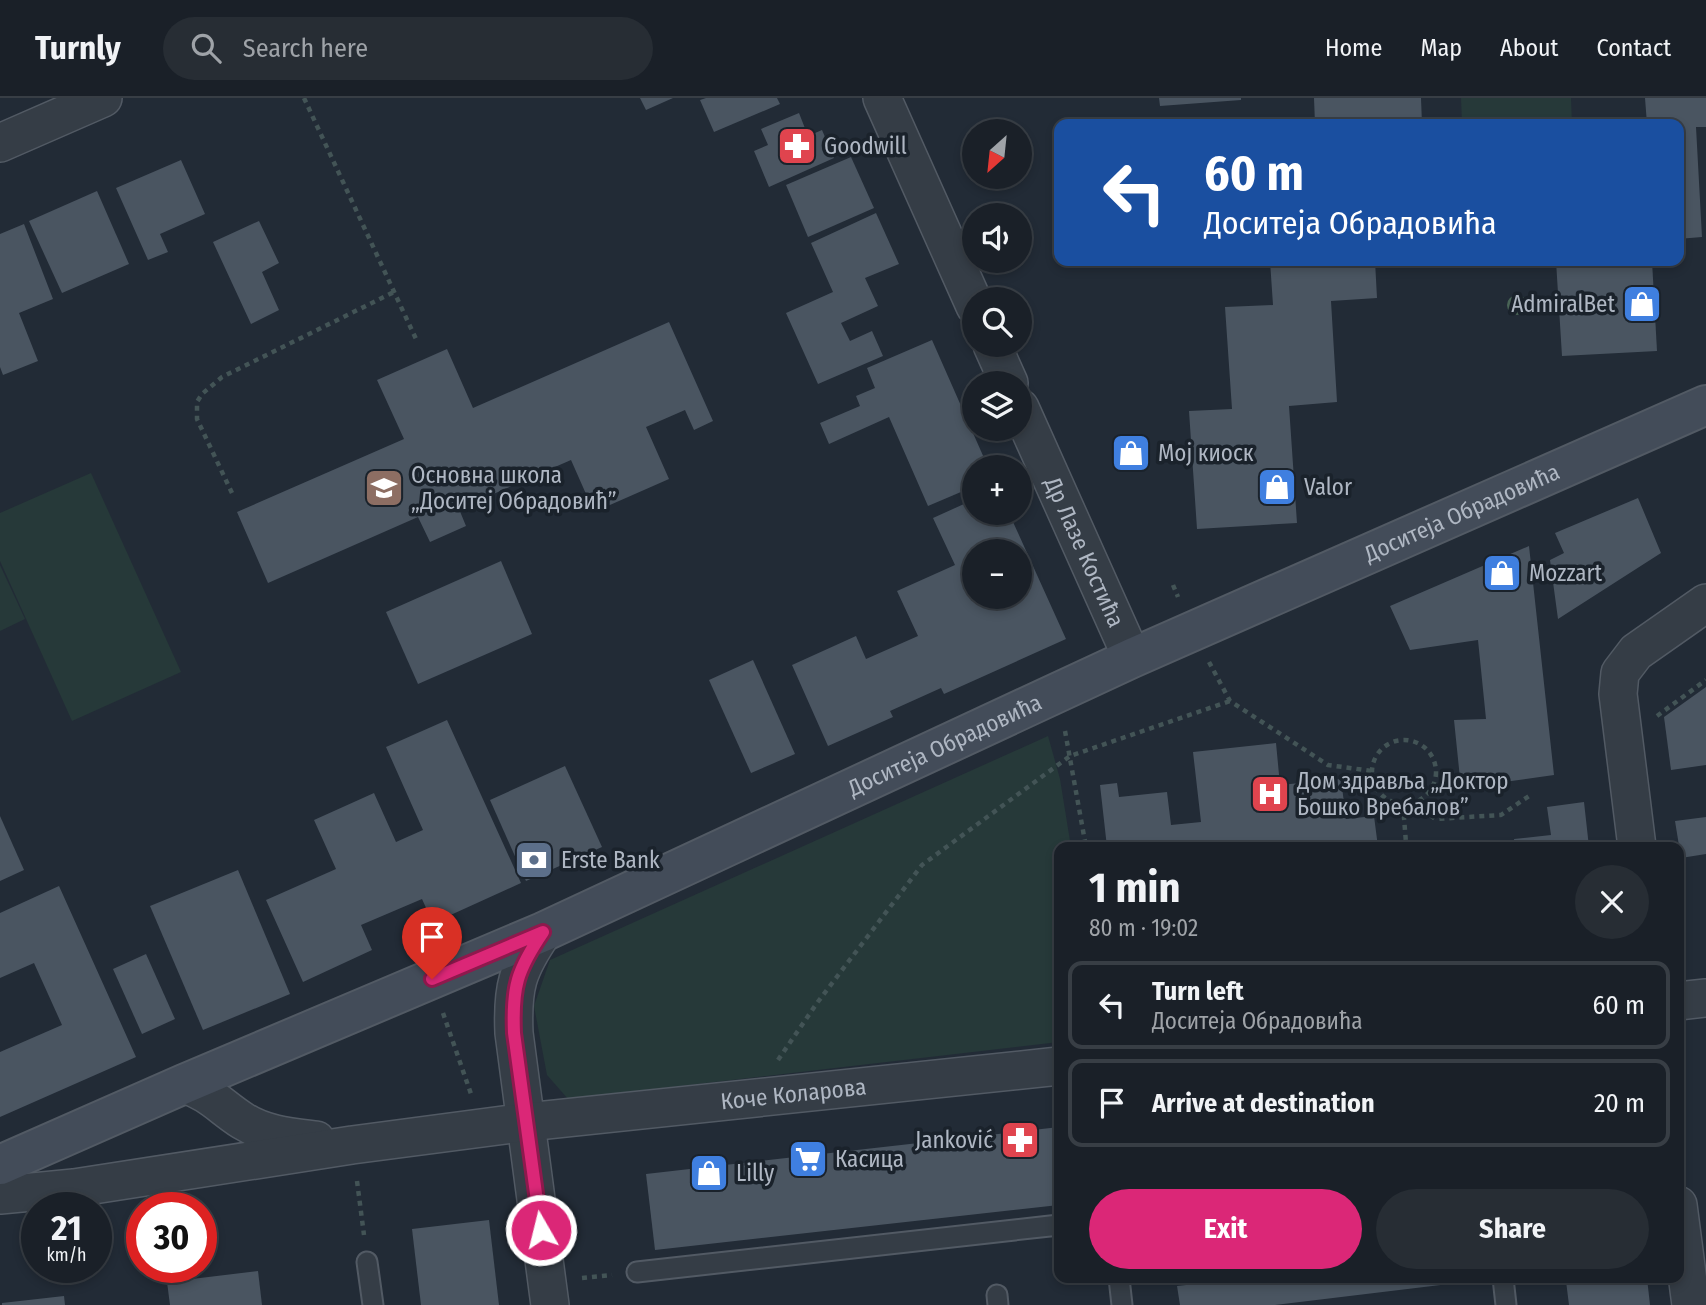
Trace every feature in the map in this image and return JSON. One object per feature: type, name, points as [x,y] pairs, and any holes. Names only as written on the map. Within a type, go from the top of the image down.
[{"type":"street","points":[[0,143],[103,98]]},
{"type":"street","points":[[882,98],[967,287]]},
{"type":"street","name":"Доситеја Обрадовића","points":[[0,1165],[543,932],[1132,658],[1706,405]]},
{"type":"street","name":"Др Лазе Костића","points":[[1032,435],[1132,658]]},
{"type":"street","points":[[1636,842],[1618,694],[1620,673],[1636,652],[1706,603]]},
{"type":"street","points":[[543,932],[526,957],[516,983],[513,1008],[514,1033],[549,1293]]},
{"type":"street","points":[[1684,1000],[1706,998]]},
{"type":"street","name":"Коче Коларова","points":[[352,1145],[527,1122],[1054,1067]]},
{"type":"street","points":[[184,1084],[201,1090],[243,1121],[265,1132],[352,1145]]},
{"type":"street","points":[[0,1195],[74,1188],[352,1145]]},
{"type":"street","points":[[1684,1251],[1691,1305]]},
{"type":"lane","points":[[637,1272],[1054,1226]]},
{"type":"lane","points":[[367,1262],[373,1305]]},
{"type":"lane","points":[[1120,1283],[1122,1305]]},
{"type":"lane","points":[[1504,1283],[1506,1305]]},
{"type":"path","points":[[304,98],[416,339]]},
{"type":"path","points":[[232,493],[197,419],[197,402],[202,394],[222,377],[394,292]]},
{"type":"path","points":[[1173,585],[1193,631],[1230,701],[1328,765],[1372,771]]},
{"type":"path","points":[[1624,737],[1706,680]]},
{"type":"path","points":[[1056,693],[1085,842]]},
{"type":"path","points":[[776,1064],[817,1003],[922,865],[1070,755],[1230,701]]},
{"type":"path","points":[[1406,740],[1419,743],[1429,751],[1435,763],[1433,787],[1425,797],[1415,803],[1403,805],[1391,802],[1380,794],[1374,783],[1372,771],[1375,759],[1382,749],[1392,742],[1406,740]]},
{"type":"path","points":[[1415,803],[1435,819],[1501,815],[1529,796]]},
{"type":"path","points":[[1403,805],[1406,842]]},
{"type":"path","points":[[432,979],[482,1128]]},
{"type":"path","points":[[352,1145],[367,1262]]},
{"type":"path","points":[[549,1293],[637,1272]]},
{"type":"shaded area","points":[[1461,98],[1571,98],[1572,119],[1462,119]]},
{"type":"shaded area","points":[[91,473],[181,672],[72,721],[0,561],[0,513]]},
{"type":"shaded area","points":[[0,565],[25,619],[0,631]]},
{"type":"shaded area","points":[[1048,736],[1060,779],[1070,842],[1054,842],[1054,1043],[568,1099],[547,1075],[534,1006],[550,960]]},
{"type":"building","points":[[640,98],[673,98],[646,110]]},
{"type":"building","points":[[777,98],[780,104],[714,132],[700,100]]},
{"type":"building","points":[[1159,98],[1241,98],[1241,100],[1160,106]]},
{"type":"building","points":[[1314,98],[1421,98],[1422,119],[1315,119]]},
{"type":"building","points":[[1645,98],[1706,98],[1706,127],[1696,127],[1702,237],[1684,238],[1684,119],[1647,119]]},
{"type":"building","points":[[799,113],[808,136],[822,130],[834,158],[769,187],[754,151],[768,145],[761,129]]},
{"type":"building","points":[[851,157],[874,208],[808,237],[786,185]]},
{"type":"building","points":[[181,160],[205,214],[160,234],[168,252],[148,260],[116,188]]},
{"type":"building","points":[[97,191],[129,264],[62,293],[29,221]]},
{"type":"building","points":[[876,213],[899,264],[865,278],[878,306],[841,323],[850,341],[872,331],[883,356],[818,384],[786,313],[833,292],[811,243]]},
{"type":"building","points":[[259,221],[279,263],[262,272],[279,310],[251,324],[213,242]]},
{"type":"building","points":[[24,224],[53,299],[19,313],[38,361],[3,375],[0,367],[0,234]]},
{"type":"building","points":[[1270,266],[1375,266],[1377,298],[1331,301],[1337,402],[1289,406],[1297,523],[1197,529],[1189,411],[1232,409],[1225,307],[1273,305]]},
{"type":"building","points":[[1556,266],[1652,266],[1657,351],[1562,356]]},
{"type":"building","points":[[669,322],[713,421],[694,430],[685,410],[646,427],[669,479],[594,512],[571,460],[459,509],[466,526],[430,542],[418,517],[268,583],[237,512],[404,439],[377,380],[447,349],[473,408]]},
{"type":"building","points":[[932,340],[962,408],[962,441],[977,441],[983,455],[962,455],[962,492],[928,506],[889,417],[829,444],[820,423],[860,406],[856,396],[875,388],[867,368]]},
{"type":"building","points":[[1638,498],[1661,553],[1558,619],[1550,560],[1564,553],[1555,533]]},
{"type":"building","points":[[962,505],[962,525],[1014,525],[1021,539],[962,539],[962,609],[1032,609],[1032,564],[1066,639],[944,694],[941,688],[890,711],[893,717],[828,746],[792,665],[856,636],[866,659],[918,636],[897,591],[955,565],[933,518]]},
{"type":"building","points":[[1529,546],[1554,775],[1461,788],[1454,720],[1486,719],[1478,640],[1410,650],[1390,606]]},
{"type":"building","points":[[501,561],[532,634],[418,684],[386,612]]},
{"type":"building","points":[[753,660],[795,754],[751,773],[709,680]]},
{"type":"building","points":[[1706,687],[1706,765],[1671,770],[1664,717]]},
{"type":"building","points":[[447,720],[521,883],[433,923],[422,899],[361,925],[372,950],[303,982],[266,900],[336,869],[314,820],[374,793],[396,842],[423,830],[386,747]]},
{"type":"building","name":"Дом здравља „Доктор Бошко Вребалов”","points":[[1276,743],[1280,785],[1341,779],[1346,819],[1374,816],[1377,842],[1106,842],[1100,785],[1117,783],[1119,797],[1167,792],[1171,825],[1201,822],[1193,752]]},
{"type":"building","points":[[565,766],[602,847],[526,881],[490,800]]},
{"type":"building","points":[[1584,802],[1588,842],[1514,842],[1514,839],[1551,835],[1547,807]]},
{"type":"building","points":[[0,816],[24,870],[0,881]]},
{"type":"building","points":[[1706,817],[1706,854],[1684,858],[1684,842],[1678,842],[1675,821]]},
{"type":"building","points":[[238,870],[290,994],[203,1030],[150,906]]},
{"type":"building","points":[[59,886],[136,1057],[0,1117],[0,1052],[62,1025],[34,963],[0,978],[0,913]]},
{"type":"building","points":[[146,954],[175,1019],[142,1034],[113,969]]},
{"type":"building","points":[[1054,1128],[1054,1206],[655,1250],[646,1174]]},
{"type":"building","points":[[489,1220],[499,1305],[421,1305],[412,1229]]},
{"type":"building","points":[[258,1271],[262,1305],[170,1305],[167,1283],[217,1283],[217,1276]]},
{"type":"building","points":[[1204,1283],[1457,1283],[1275,1305],[1180,1305],[1177,1286]]},
{"type":"building","points":[[1566,1283],[1648,1283],[1650,1305],[1569,1305]]},
{"type":"building","points":[[64,1296],[65,1305],[2,1305],[2,1303]]},
{"type":"place","name":"Goodwill","points":[[797,146]]},
{"type":"place","name":"AdmiralBet","points":[[1642,304]]},
{"type":"place","name":"Мој киоск","points":[[1131,453]]},
{"type":"place","name":"Valor","points":[[1277,487]]},
{"type":"place","name":"Основна школа „Доситеј Обрадовић”","points":[[384,488]]},
{"type":"place","name":"Mozzart","points":[[1502,573]]},
{"type":"place","name":"Дом здравља „Доктор Бошко Вребалов”","points":[[1270,794]]},
{"type":"place","name":"Erste Bank","points":[[534,860]]},
{"type":"place","name":"Janković","points":[[1020,1140]]},
{"type":"place","name":"Касица","points":[[808,1159]]},
{"type":"place","name":"Lilly","points":[[709,1173]]},
{"type":"route","points":[[432,979],[543,932],[526,957],[516,983],[513,1008],[514,1033],[541,1230]]}]
